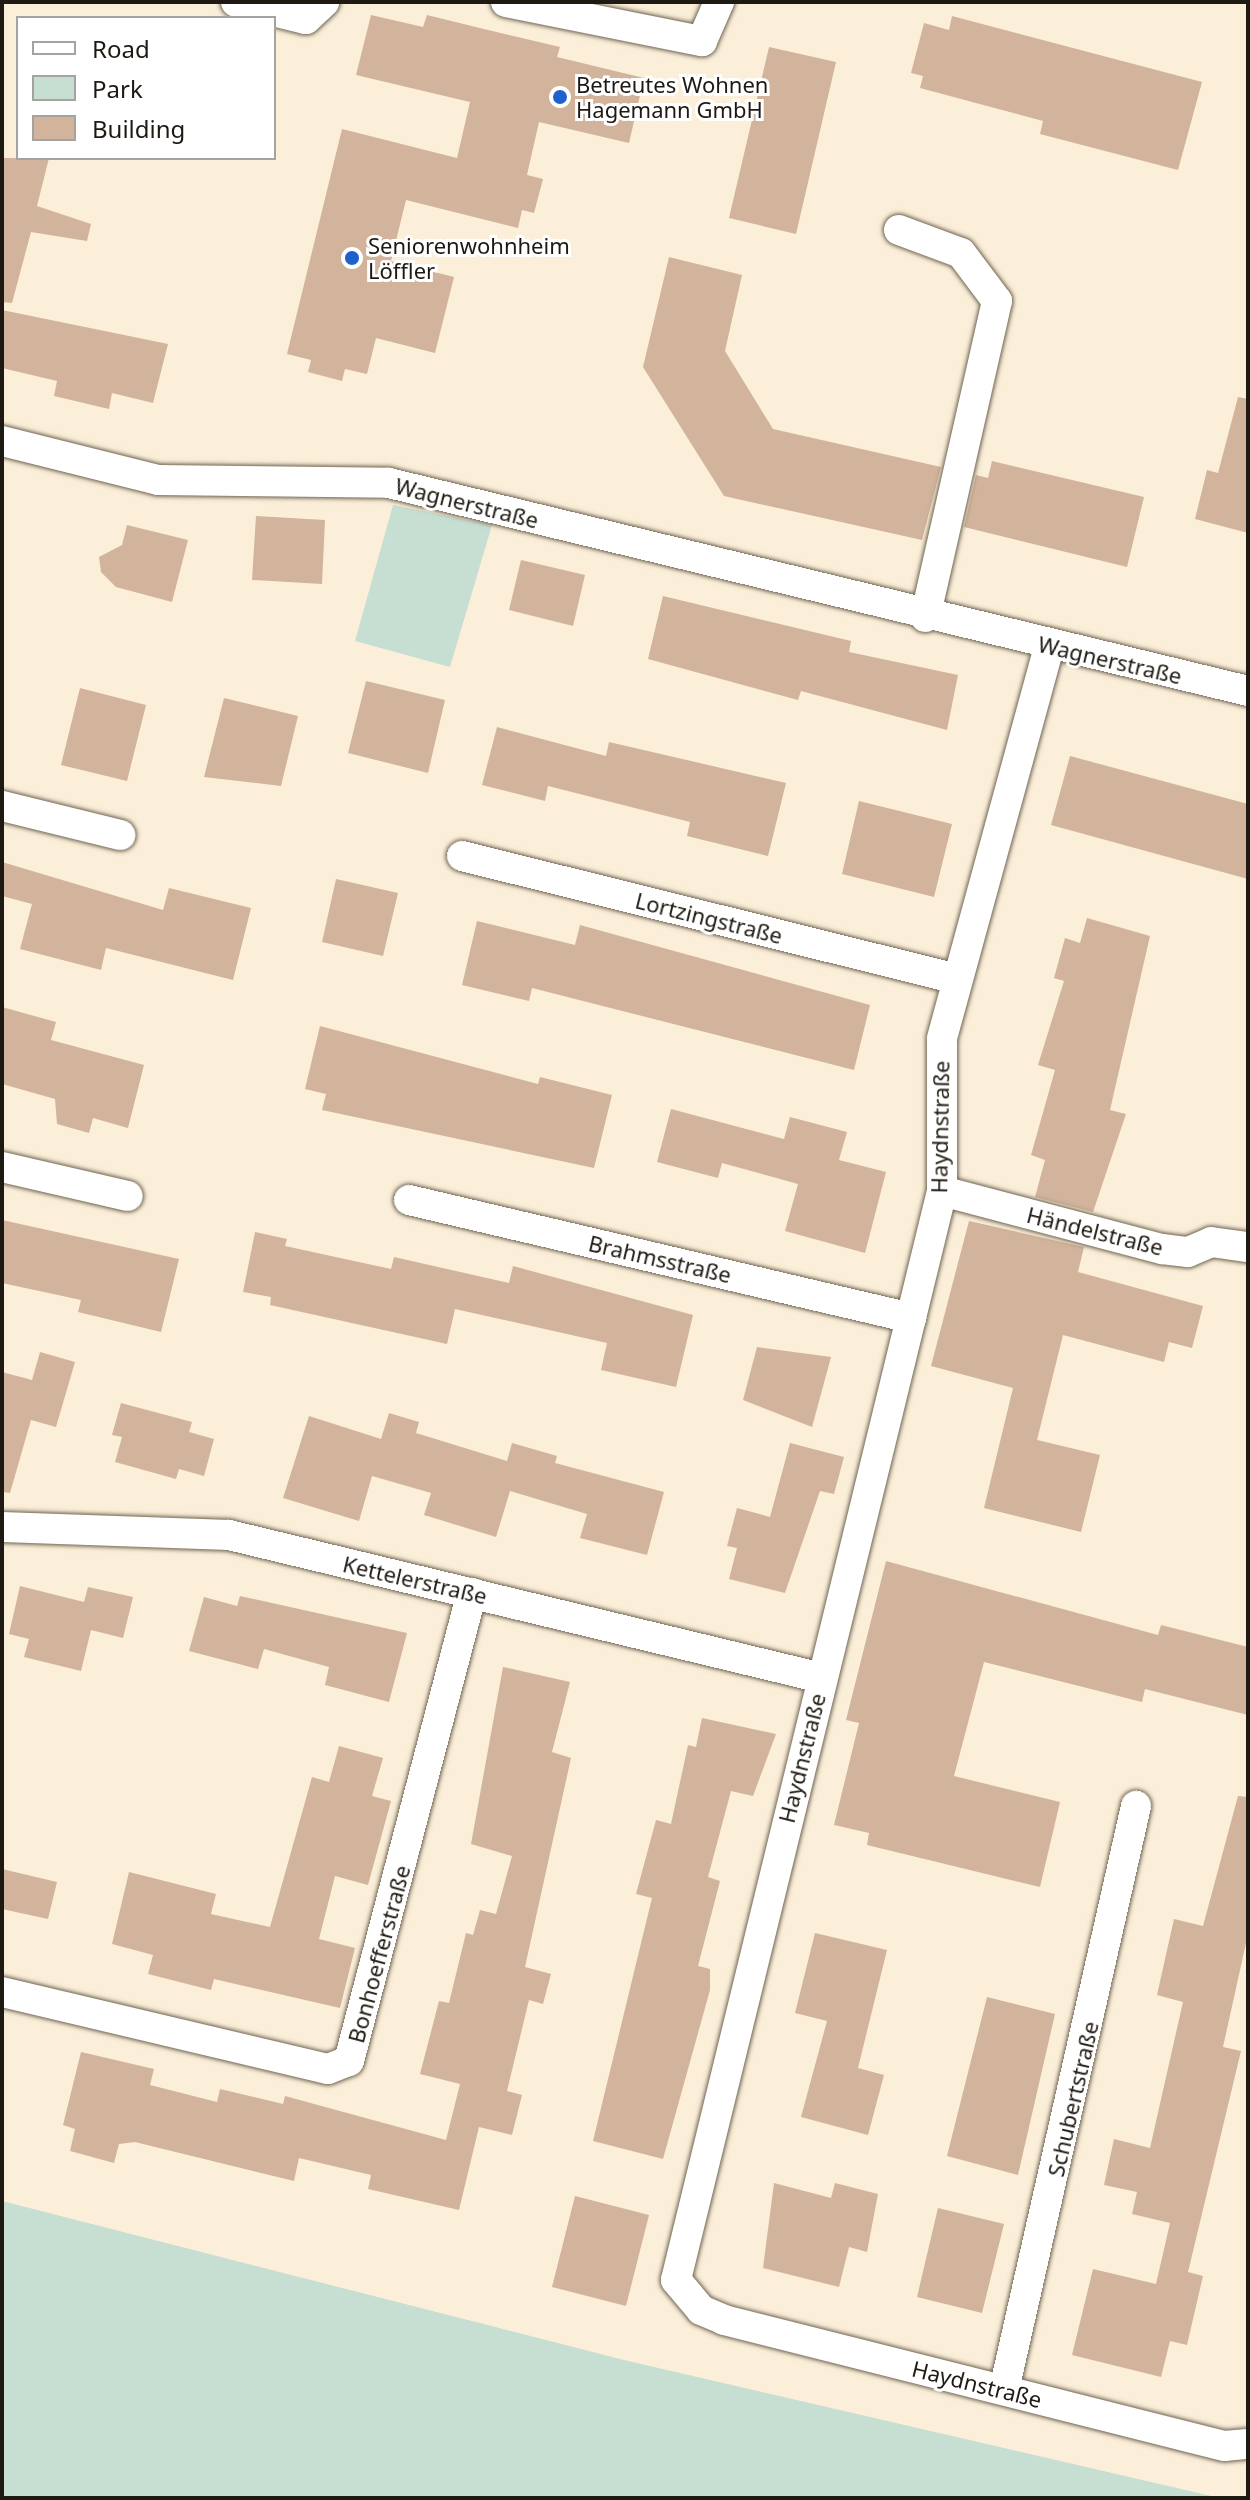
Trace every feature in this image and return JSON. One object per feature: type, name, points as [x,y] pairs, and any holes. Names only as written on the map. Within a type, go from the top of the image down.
[{"type":"street","points":[[236,2],[306,19],[324,2]]},
{"type":"street","points":[[506,2],[702,41],[719,2]]},
{"type":"street","points":[[899,230],[961,253],[997,301],[925,617]]},
{"type":"street","name":"Wagnerstraße","points":[[2,441],[158,480],[389,483],[925,617],[1248,691]]},
{"type":"street","name":"Haydnstraße","points":[[1049,647],[957,979],[938,1095],[942,1191],[676,2280],[701,2310],[724,2320],[1224,2446],[1248,2444]]},
{"type":"street","points":[[2,806],[120,835]]},
{"type":"street","name":"Lortzingstraße","points":[[462,856],[957,979]]},
{"type":"street","points":[[2,1167],[128,1196]]},
{"type":"street","name":"Händelstraße","points":[[942,1191],[1162,1249],[1188,1252],[1211,1242],[1248,1247]]},
{"type":"street","name":"Brahmsstraße","points":[[409,1200],[911,1318]]},
{"type":"street","name":"Kettelerstraße","points":[[2,1527],[229,1535],[822,1678]]},
{"type":"street","name":"Bonhoefferstraße","points":[[2,1992],[328,2069],[349,2061],[472,1593]]},
{"type":"street","name":"Schubertstraße","points":[[1004,2390],[1136,1806]]},
{"type":"green space","points":[[393,505],[492,525],[450,667],[355,641]]},
{"type":"green space","points":[[2,2201],[624,2360],[1220,2498],[2,2498]]},
{"type":"building","points":[[371,15],[423,27],[427,15],[560,47],[557,57],[644,78],[629,143],[539,122],[527,175],[543,179],[534,213],[522,210],[518,228],[406,200],[391,261],[454,277],[435,353],[376,338],[367,374],[345,369],[342,381],[308,372],[311,360],[287,354],[342,129],[457,158],[470,102],[356,75]]},
{"type":"building","points":[[952,16],[1202,82],[1178,170],[1040,134],[1043,121],[920,88],[923,76],[911,73],[924,23],[949,30]]},
{"type":"building","points":[[769,47],[836,62],[796,234],[729,218]]},
{"type":"building","points":[[2,158],[48,160],[37,206],[91,224],[87,241],[31,232],[12,303],[2,302]]},
{"type":"building","points":[[669,257],[742,275],[725,351],[773,429],[941,467],[922,540],[724,496],[643,367]]},
{"type":"building","points":[[2,310],[168,344],[153,403],[112,393],[109,409],[54,396],[57,381],[2,368]]},
{"type":"building","points":[[1238,397],[1248,399],[1248,533],[1195,519],[1207,470],[1218,473]]},
{"type":"building","points":[[992,461],[1144,497],[1127,567],[964,527],[976,475],[988,478]]},
{"type":"building","points":[[256,516],[325,520],[322,584],[252,580]]},
{"type":"building","points":[[127,525],[188,540],[172,602],[116,587],[101,572],[99,557],[122,545]]},
{"type":"building","points":[[521,560],[585,575],[573,626],[509,610]]},
{"type":"building","points":[[663,596],[851,641],[849,652],[958,675],[947,730],[801,691],[798,700],[648,659]]},
{"type":"building","points":[[366,681],[445,700],[428,773],[348,753]]},
{"type":"building","points":[[80,688],[146,705],[127,781],[61,765]]},
{"type":"building","points":[[224,698],[298,716],[281,786],[204,777]]},
{"type":"building","points":[[497,727],[606,756],[609,742],[786,783],[768,856],[687,836],[690,822],[548,786],[545,801],[482,785]]},
{"type":"building","points":[[1070,756],[1248,804],[1248,879],[1051,825]]},
{"type":"building","points":[[859,801],[952,824],[934,897],[842,874]]},
{"type":"building","points":[[2,862],[163,910],[169,888],[251,908],[233,980],[106,948],[101,970],[20,949],[32,904],[2,896]]},
{"type":"building","points":[[336,879],[398,893],[383,956],[322,942]]},
{"type":"building","points":[[1087,918],[1150,936],[1110,1110],[1126,1114],[1093,1212],[1035,1197],[1045,1160],[1031,1155],[1055,1070],[1038,1065],[1064,981],[1054,978],[1065,938],[1080,943]]},
{"type":"building","points":[[477,921],[575,945],[580,925],[870,1005],[854,1070],[532,988],[529,1001],[462,985]]},
{"type":"building","points":[[2,1007],[56,1022],[51,1040],[144,1065],[128,1128],[93,1118],[89,1133],[57,1124],[55,1099],[2,1084]]},
{"type":"building","points":[[320,1026],[538,1084],[540,1077],[612,1095],[594,1168],[322,1110],[326,1094],[305,1089]]},
{"type":"building","points":[[671,1109],[784,1139],[790,1117],[847,1132],[839,1160],[886,1172],[865,1253],[785,1231],[798,1184],[722,1163],[718,1178],[657,1162]]},
{"type":"building","points":[[2,1220],[179,1259],[161,1332],[78,1312],[81,1300],[2,1283]]},
{"type":"building","points":[[969,1221],[1084,1247],[1078,1272],[1203,1306],[1192,1348],[1169,1342],[1164,1362],[1063,1335],[1037,1440],[1100,1455],[1081,1532],[984,1508],[1013,1388],[931,1366]]},
{"type":"building","points":[[255,1232],[287,1239],[285,1246],[391,1269],[394,1257],[509,1283],[513,1266],[693,1315],[676,1387],[601,1370],[607,1343],[455,1309],[447,1344],[270,1305],[271,1297],[243,1292]]},
{"type":"building","points":[[757,1347],[831,1357],[812,1427],[743,1400]]},
{"type":"building","points":[[40,1352],[75,1362],[56,1427],[31,1420],[10,1493],[2,1492],[2,1372],[32,1380]]},
{"type":"building","points":[[121,1403],[192,1422],[189,1432],[214,1439],[204,1476],[179,1469],[176,1479],[115,1462],[122,1437],[112,1435]]},
{"type":"building","points":[[389,1413],[419,1422],[416,1433],[507,1461],[512,1443],[557,1456],[555,1463],[664,1492],[647,1555],[580,1538],[587,1514],[510,1491],[496,1537],[424,1515],[431,1493],[372,1476],[359,1521],[283,1498],[309,1416],[381,1439]]},
{"type":"building","points":[[790,1443],[844,1457],[834,1494],[820,1491],[785,1593],[729,1579],[737,1548],[727,1546],[737,1508],[770,1517]]},
{"type":"building","points":[[886,1561],[1158,1635],[1161,1625],[1248,1647],[1248,1715],[1145,1689],[1142,1702],[984,1662],[954,1776],[1060,1802],[1040,1887],[867,1845],[869,1833],[834,1825],[859,1723],[846,1720]]},
{"type":"building","points":[[20,1586],[84,1602],[88,1587],[133,1597],[123,1638],[91,1630],[81,1671],[24,1657],[29,1639],[9,1634]]},
{"type":"building","points":[[240,1596],[407,1633],[389,1702],[325,1685],[329,1667],[264,1649],[258,1669],[189,1651],[204,1597],[237,1606]]},
{"type":"building","points":[[503,1667],[570,1682],[552,1752],[571,1758],[525,1967],[551,1974],[543,2004],[529,2000],[507,2091],[522,2095],[512,2135],[479,2127],[459,2210],[368,2189],[371,2175],[299,2158],[294,2181],[135,2142],[119,2144],[114,2163],[70,2151],[75,2129],[63,2125],[81,2052],[154,2069],[150,2085],[217,2102],[220,2089],[283,2104],[285,2096],[446,2140],[460,2084],[420,2074],[439,2001],[449,2003],[466,1933],[473,1935],[480,1910],[496,1914],[512,1856],[471,1844]]},
{"type":"building","points":[[702,1718],[776,1734],[753,1796],[731,1791],[708,1877],[720,1881],[698,1966],[710,1969],[710,1990],[663,2159],[593,2141],[652,1898],[636,1894],[656,1820],[671,1824],[688,1745],[696,1747]]},
{"type":"building","points":[[339,1746],[383,1758],[372,1796],[391,1801],[368,1885],[335,1876],[319,1939],[355,1948],[340,2008],[214,1979],[211,1990],[148,1974],[153,1955],[112,1944],[129,1872],[216,1894],[211,1914],[270,1927],[312,1777],[329,1782]]},
{"type":"building","points":[[1238,1796],[1248,1797],[1248,1934],[1223,2047],[1241,2051],[1188,2272],[1203,2276],[1187,2345],[1170,2341],[1161,2377],[1072,2355],[1093,2269],[1156,2284],[1170,2223],[1132,2214],[1137,2192],[1104,2185],[1114,2139],[1150,2148],[1183,2002],[1157,1995],[1174,1919],[1203,1926]]},
{"type":"building","points":[[2,1869],[57,1882],[48,1919],[2,1909]]},
{"type":"building","points":[[815,1933],[887,1950],[858,2068],[884,2075],[868,2135],[801,2117],[827,2021],[795,2013]]},
{"type":"building","points":[[987,1997],[1055,2014],[1018,2175],[947,2156]]},
{"type":"building","points":[[774,2183],[831,2198],[835,2183],[878,2194],[867,2252],[849,2247],[839,2287],[763,2268]]},
{"type":"building","points":[[575,2196],[649,2215],[626,2306],[552,2287]]},
{"type":"building","points":[[938,2208],[1004,2224],[982,2313],[917,2297]]},
{"type":"place","name":"Betreutes Wohnen Hagemann GmbH","points":[[560,97]]},
{"type":"place","name":"Seniorenwohnheim Löffler","points":[[352,258]]}]
